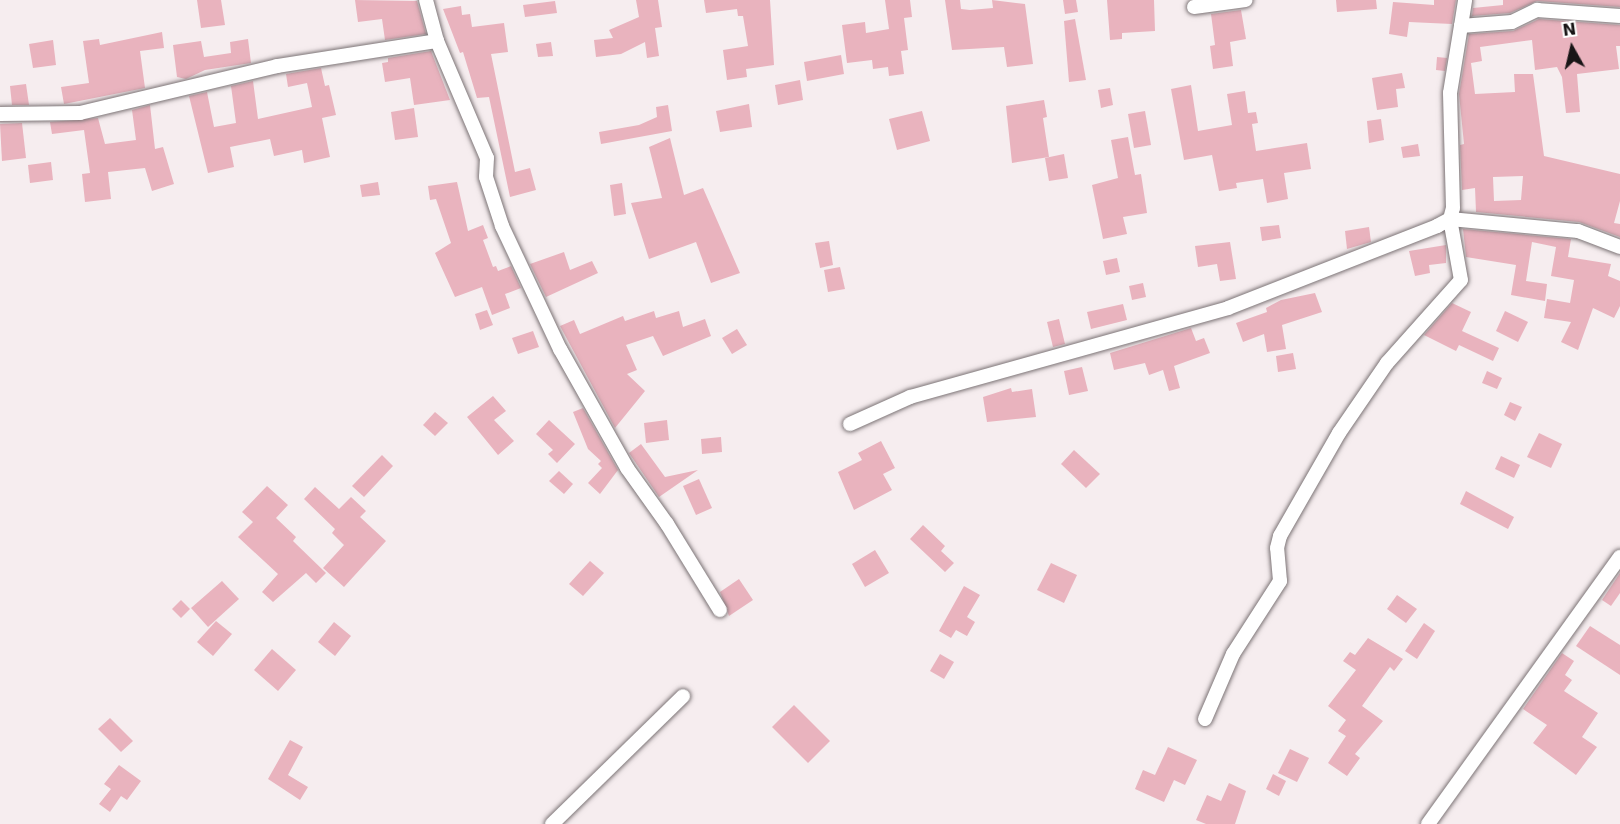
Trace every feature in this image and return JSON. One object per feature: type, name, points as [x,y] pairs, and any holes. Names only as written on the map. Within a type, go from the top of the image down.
[{"type":"street","points":[[426,0],[438,41],[487,158],[486,177],[502,226],[560,349],[627,468],[667,524],[720,610]]},
{"type":"street","points":[[1194,7],[1246,0]]},
{"type":"street","points":[[1205,719],[1233,654],[1280,581],[1277,548],[1281,536],[1339,433],[1387,363],[1461,280],[1450,219],[1450,93],[1465,0]]},
{"type":"street","points":[[1461,26],[1512,22],[1537,10],[1620,16]]},
{"type":"street","points":[[0,114],[80,113],[277,66],[438,41]]},
{"type":"street","points":[[850,424],[910,397],[1228,308],[1450,219],[1578,231],[1620,247]]},
{"type":"street","points":[[1428,824],[1620,557]]},
{"type":"street","points":[[552,824],[683,696]]},
{"type":"building","points":[[197,0],[221,0],[225,25],[201,28]]},
{"type":"building","points":[[355,0],[417,1],[426,34],[385,40],[382,19],[358,22]]},
{"type":"building","points":[[636,0],[658,0],[662,27],[655,28],[659,56],[647,58],[645,42],[621,54],[596,57],[594,40],[613,38],[609,30],[639,17]]},
{"type":"building","points":[[704,0],[770,0],[774,65],[746,69],[747,77],[727,80],[723,50],[748,46],[743,16],[738,16],[737,9],[706,13]]},
{"type":"building","points":[[885,0],[910,0],[912,17],[904,18],[908,50],[901,51],[904,74],[889,76],[888,67],[873,69],[872,60],[847,63],[842,25],[865,22],[866,33],[889,29]]},
{"type":"building","points":[[945,0],[960,0],[961,9],[970,10],[993,8],[992,0],[1025,4],[1033,64],[1007,67],[1004,47],[952,50]]},
{"type":"building","points":[[1063,0],[1076,0],[1078,12],[1065,14]]},
{"type":"building","points":[[1107,0],[1154,0],[1155,31],[1122,33],[1122,39],[1110,40]]},
{"type":"building","points":[[1336,0],[1376,0],[1377,9],[1337,12]]},
{"type":"building","points":[[1434,0],[1456,0],[1452,24],[1409,22],[1407,37],[1389,34],[1393,2],[1434,5]]},
{"type":"building","points":[[1503,0],[1620,0],[1620,7],[1537,1],[1510,13],[1472,16],[1473,8],[1503,5]]},
{"type":"building","points":[[555,1],[557,13],[525,17],[523,5]]},
{"type":"building","points":[[461,6],[462,15],[470,14],[472,27],[504,23],[508,52],[491,54],[515,172],[530,168],[536,190],[510,197],[489,97],[477,98],[463,52],[460,53],[443,9]]},
{"type":"building","points":[[1241,10],[1246,39],[1230,42],[1233,66],[1213,69],[1210,46],[1215,45],[1211,14]]},
{"type":"building","points":[[1075,19],[1086,80],[1069,82],[1064,21]]},
{"type":"building","points":[[1539,19],[1620,25],[1620,46],[1616,46],[1619,69],[1577,74],[1580,112],[1566,113],[1562,77],[1557,67],[1535,70],[1532,40],[1480,47],[1482,61],[1471,63],[1475,94],[1515,92],[1514,74],[1533,74],[1544,156],[1620,174],[1620,201],[1614,223],[1620,224],[1620,237],[1579,222],[1476,212],[1475,188],[1462,190],[1460,145],[1464,144],[1459,94],[1469,34],[1513,31]],"holes":[[[1523,176],[1521,200],[1494,201],[1493,177]]]},
{"type":"building","points":[[162,32],[164,48],[140,51],[145,88],[64,104],[61,87],[89,83],[83,41],[99,39],[100,45]]},
{"type":"building","points":[[248,39],[251,63],[205,70],[186,79],[177,77],[173,45],[201,41],[204,57],[231,53],[230,42]]},
{"type":"building","points":[[53,40],[56,65],[33,68],[29,44]]},
{"type":"building","points":[[551,42],[553,56],[538,57],[536,44]]},
{"type":"building","points":[[431,51],[450,100],[414,105],[410,78],[385,82],[382,63],[388,62],[388,58]]},
{"type":"building","points":[[841,55],[844,74],[807,81],[804,62]]},
{"type":"building","points":[[1437,57],[1447,58],[1445,71],[1436,70]]},
{"type":"building","points":[[321,68],[325,86],[329,85],[336,115],[322,118],[330,157],[304,163],[302,150],[274,156],[270,139],[230,147],[234,167],[208,173],[189,96],[207,92],[214,127],[236,123],[231,86],[253,81],[258,119],[312,107],[307,83],[288,87],[286,74]]},
{"type":"building","points":[[1402,73],[1405,88],[1396,89],[1398,107],[1377,110],[1372,78]]},
{"type":"building","points":[[800,80],[803,100],[778,105],[775,85]]},
{"type":"building","points":[[26,84],[29,105],[12,105],[10,86]]},
{"type":"building","points":[[1191,85],[1198,131],[1232,125],[1227,94],[1245,91],[1248,113],[1256,112],[1258,123],[1252,124],[1256,151],[1307,143],[1311,169],[1284,173],[1288,199],[1267,203],[1263,179],[1236,183],[1237,188],[1219,191],[1212,155],[1184,160],[1171,89]]},
{"type":"building","points":[[1110,88],[1113,105],[1101,108],[1098,90]]},
{"type":"building","points":[[1044,100],[1047,117],[1043,118],[1049,157],[1012,163],[1006,106]]},
{"type":"building","points":[[749,104],[752,127],[720,132],[716,111]]},
{"type":"building","points":[[150,105],[155,149],[163,147],[174,184],[152,191],[145,168],[108,172],[111,199],[85,202],[82,174],[90,173],[84,130],[52,134],[50,122],[98,118],[105,144],[136,140],[132,110]]},
{"type":"building","points":[[668,105],[672,131],[601,144],[599,132],[639,125],[657,117],[656,107]]},
{"type":"building","points":[[414,108],[418,137],[395,140],[391,112]]},
{"type":"building","points":[[922,111],[930,141],[897,150],[889,119]]},
{"type":"building","points":[[1145,111],[1151,145],[1134,148],[1128,114]]},
{"type":"building","points":[[1381,119],[1384,140],[1369,143],[1367,121]]},
{"type":"building","points":[[22,123],[26,158],[2,161],[0,124]]},
{"type":"building","points":[[1128,137],[1135,175],[1141,174],[1147,213],[1123,217],[1127,234],[1103,239],[1092,185],[1118,178],[1111,140]]},
{"type":"building","points":[[670,138],[684,195],[703,188],[740,273],[711,283],[696,242],[649,259],[631,203],[662,198],[649,147]]},
{"type":"building","points":[[1418,144],[1420,156],[1403,158],[1401,147]]},
{"type":"building","points":[[1064,154],[1068,178],[1049,181],[1045,158]]},
{"type":"building","points":[[51,162],[53,180],[30,183],[28,165]]},
{"type":"building","points":[[378,182],[380,195],[362,197],[360,185]]},
{"type":"building","points":[[457,182],[468,231],[483,225],[488,238],[483,240],[493,267],[496,266],[498,271],[511,266],[521,288],[505,294],[510,308],[492,315],[482,287],[455,297],[435,253],[451,243],[436,199],[430,200],[428,186]]},
{"type":"building","points":[[622,183],[626,214],[614,216],[610,185]]},
{"type":"building","points":[[1279,225],[1281,238],[1262,241],[1260,227]]},
{"type":"building","points":[[1369,227],[1371,242],[1347,249],[1345,231]]},
{"type":"building","points":[[1463,229],[1571,239],[1568,257],[1611,264],[1608,276],[1620,281],[1620,306],[1614,318],[1593,308],[1578,350],[1561,342],[1571,322],[1544,318],[1547,299],[1570,303],[1574,280],[1551,276],[1556,247],[1532,242],[1526,281],[1547,284],[1545,301],[1511,295],[1516,265],[1466,257]]},
{"type":"building","points":[[829,241],[833,265],[820,268],[815,243]]},
{"type":"building","points":[[1230,242],[1236,279],[1220,281],[1217,264],[1198,267],[1195,246]]},
{"type":"building","points":[[1446,245],[1446,263],[1429,265],[1430,273],[1415,276],[1409,251]]},
{"type":"building","points":[[564,252],[570,270],[592,261],[598,273],[546,297],[530,264]]},
{"type":"building","points":[[1117,258],[1120,272],[1106,275],[1103,261]]},
{"type":"building","points":[[840,267],[845,289],[828,292],[824,270]]},
{"type":"building","points":[[1143,283],[1146,297],[1132,300],[1129,286]]},
{"type":"building","points":[[1315,293],[1322,312],[1282,325],[1286,349],[1267,352],[1264,334],[1243,342],[1236,323],[1267,312],[1266,308],[1281,300]]},
{"type":"building","points":[[1452,303],[1471,312],[1462,331],[1499,348],[1493,361],[1459,345],[1456,351],[1424,335]]},
{"type":"building","points":[[1123,304],[1127,320],[1091,329],[1087,312]]},
{"type":"building","points":[[487,310],[493,325],[480,330],[475,314]]},
{"type":"building","points":[[654,311],[656,318],[679,311],[683,327],[705,319],[711,336],[663,356],[653,336],[626,345],[637,370],[627,374],[645,391],[615,428],[560,326],[574,320],[580,334],[623,316],[625,321]]},
{"type":"building","points":[[1505,311],[1528,322],[1518,342],[1496,331]]},
{"type":"building","points":[[1059,319],[1065,344],[1053,347],[1047,322]]},
{"type":"building","points":[[1191,328],[1196,341],[1204,338],[1210,353],[1174,366],[1180,388],[1169,391],[1163,370],[1149,375],[1145,363],[1114,370],[1110,353]]},
{"type":"building","points":[[737,329],[747,345],[732,354],[722,338]]},
{"type":"building","points":[[533,331],[539,347],[518,354],[512,338]]},
{"type":"building","points":[[1293,353],[1296,369],[1278,372],[1276,356]]},
{"type":"building","points":[[1082,367],[1088,391],[1069,395],[1064,371]]},
{"type":"building","points":[[1487,371],[1502,378],[1497,389],[1482,383]]},
{"type":"building","points":[[1011,388],[1012,392],[1032,389],[1036,417],[987,422],[983,397]]},
{"type":"building","points":[[493,396],[506,411],[494,420],[514,441],[498,455],[467,417]]},
{"type":"building","points":[[1510,402],[1522,407],[1515,421],[1504,415]]},
{"type":"building","points":[[583,408],[618,470],[600,494],[588,483],[602,468],[598,464],[601,461],[588,449],[573,412]]},
{"type":"building","points":[[435,412],[448,423],[435,436],[423,425]]},
{"type":"building","points":[[549,420],[575,444],[557,463],[548,454],[553,450],[536,434]]},
{"type":"building","points":[[667,420],[669,440],[646,443],[644,423]]},
{"type":"building","points":[[1539,433],[1562,444],[1551,468],[1527,457]]},
{"type":"building","points":[[721,437],[722,452],[702,454],[701,439]]},
{"type":"building","points":[[881,441],[895,468],[883,474],[892,490],[854,510],[838,472],[862,460],[858,453]]},
{"type":"building","points":[[641,444],[665,477],[698,470],[659,497],[629,453]]},
{"type":"building","points":[[1074,450],[1100,474],[1086,488],[1061,464]]},
{"type":"building","points":[[382,455],[393,466],[364,497],[352,486]]},
{"type":"building","points":[[1501,456],[1520,465],[1514,478],[1495,469]]},
{"type":"building","points":[[559,471],[573,484],[564,494],[549,481]]},
{"type":"building","points":[[699,479],[712,508],[696,515],[683,486]]},
{"type":"building","points":[[267,486],[288,505],[276,518],[296,537],[293,541],[326,573],[316,583],[306,573],[273,602],[262,592],[278,574],[238,537],[253,522],[242,512]]},
{"type":"building","points":[[315,487],[339,509],[351,497],[366,511],[360,517],[386,541],[344,587],[323,568],[344,545],[332,533],[335,529],[304,499]]},
{"type":"building","points":[[1466,491],[1514,517],[1508,529],[1460,504]]},
{"type":"building","points":[[923,525],[945,546],[941,551],[954,563],[945,572],[910,539]]},
{"type":"building","points":[[875,550],[889,573],[865,587],[852,564]]},
{"type":"building","points":[[590,561],[604,573],[583,596],[569,584]]},
{"type":"building","points":[[1051,563],[1077,575],[1064,603],[1037,590]]},
{"type":"building","points":[[1620,573],[1620,593],[1611,606],[1602,600]]},
{"type":"building","points":[[739,579],[753,600],[729,616],[720,592]]},
{"type":"building","points":[[222,581],[239,599],[208,627],[191,608]]},
{"type":"building","points":[[964,586],[980,595],[967,617],[975,622],[967,636],[956,630],[951,638],[939,631]]},
{"type":"building","points":[[1397,595],[1417,609],[1406,623],[1387,609]]},
{"type":"building","points":[[181,600],[190,609],[181,618],[172,609]]},
{"type":"building","points":[[216,621],[232,634],[213,656],[197,642]]},
{"type":"building","points":[[334,622],[351,636],[335,656],[318,642]]},
{"type":"building","points":[[1424,623],[1435,631],[1417,659],[1405,651]]},
{"type":"building","points":[[1590,626],[1620,645],[1620,675],[1576,646]]},
{"type":"building","points":[[1368,638],[1403,659],[1394,671],[1390,667],[1362,706],[1383,721],[1355,754],[1360,758],[1347,776],[1328,763],[1346,736],[1338,731],[1346,720],[1328,706],[1356,670],[1343,661],[1350,652],[1355,655]]},
{"type":"building","points":[[272,649],[296,670],[278,691],[254,670]]},
{"type":"building","points":[[1562,653],[1574,661],[1565,675],[1572,680],[1564,691],[1598,713],[1582,737],[1597,747],[1576,775],[1533,743],[1547,725],[1523,709]]},
{"type":"building","points":[[940,654],[954,662],[944,679],[930,671]]},
{"type":"building","points":[[794,705],[830,741],[808,763],[772,727]]},
{"type":"building","points":[[110,718],[133,741],[121,752],[98,729]]},
{"type":"building","points":[[290,740],[303,747],[288,775],[308,787],[300,800],[268,779]]},
{"type":"building","points":[[1168,747],[1197,760],[1185,785],[1174,780],[1164,802],[1135,789],[1143,770],[1155,775]]},
{"type":"building","points":[[1290,749],[1309,758],[1297,782],[1278,773]]},
{"type":"building","points":[[119,765],[141,781],[127,800],[121,796],[110,812],[99,804],[111,789],[104,784]]},
{"type":"building","points":[[1273,774],[1286,781],[1279,796],[1266,789]]},
{"type":"building","points":[[1229,783],[1246,791],[1235,824],[1206,824],[1196,820],[1207,795],[1221,801]]}]
